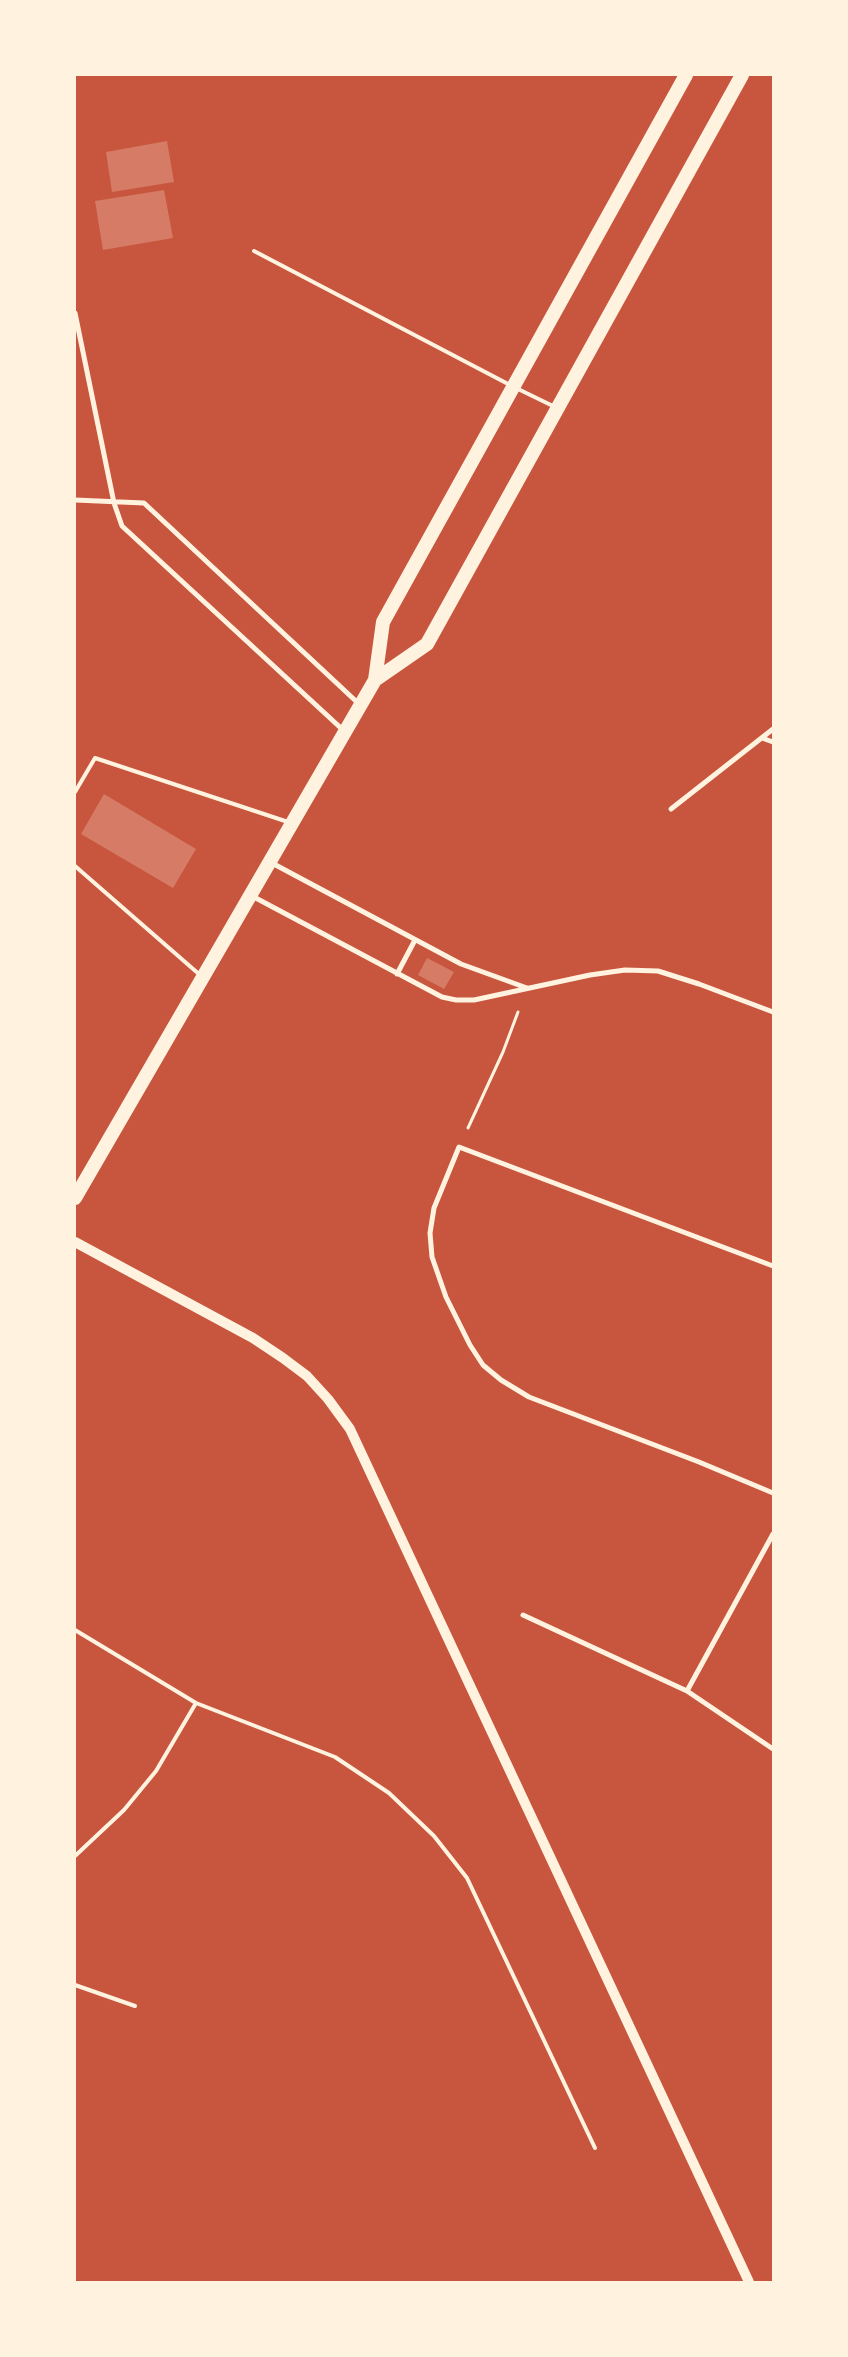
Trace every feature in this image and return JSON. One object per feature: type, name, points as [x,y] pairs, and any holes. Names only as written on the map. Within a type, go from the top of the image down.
[{"type":"highway","points":[[375,680],[383,622],[686,75]]},
{"type":"highway","points":[[75,1198],[359,704],[375,680],[427,644],[742,75]]},
{"type":"main road","points":[[75,1242],[252,1338],[283,1358],[307,1376],[328,1398],[350,1429],[749,2282]]},
{"type":"street","points":[[75,313],[114,502],[122,526],[344,730]]},
{"type":"street","points":[[75,500],[144,502],[359,704]]},
{"type":"street","points":[[671,809],[773,729]]},
{"type":"street","points":[[762,738],[773,742]]},
{"type":"street","points":[[268,861],[461,964],[528,988]]},
{"type":"street","points":[[249,895],[442,997],[456,1000],[492,998],[554,981],[624,970],[658,971],[699,984],[773,1012]]},
{"type":"street","points":[[397,974],[415,940]]},
{"type":"street","points":[[773,1266],[459,1147],[434,1208],[430,1233],[432,1257],[446,1297],[470,1345],[483,1365],[501,1380],[529,1397],[699,1462],[773,1493]]},
{"type":"street","points":[[687,1691],[773,1534]]},
{"type":"street","points":[[523,1615],[687,1691],[773,1749]]},
{"type":"lane","points":[[254,251],[557,408]]},
{"type":"lane","points":[[75,792],[95,758],[290,823]]},
{"type":"lane","points":[[75,866],[202,976]]},
{"type":"lane","points":[[75,1630],[196,1703],[335,1757],[389,1793],[434,1836],[467,1878],[595,2148]]},
{"type":"lane","points":[[75,1856],[124,1810],[156,1771],[196,1703]]},
{"type":"lane","points":[[75,1985],[135,2006]]},
{"type":"path","points":[[459,1147],[503,1052],[528,988]]},
{"type":"building","points":[[167,141],[174,182],[112,192],[106,152]]},
{"type":"building","points":[[164,190],[173,238],[103,250],[95,201]]},
{"type":"building","points":[[104,794],[196,849],[173,888],[81,834]]},
{"type":"building","points":[[427,958],[454,972],[444,989],[418,975]]}]
